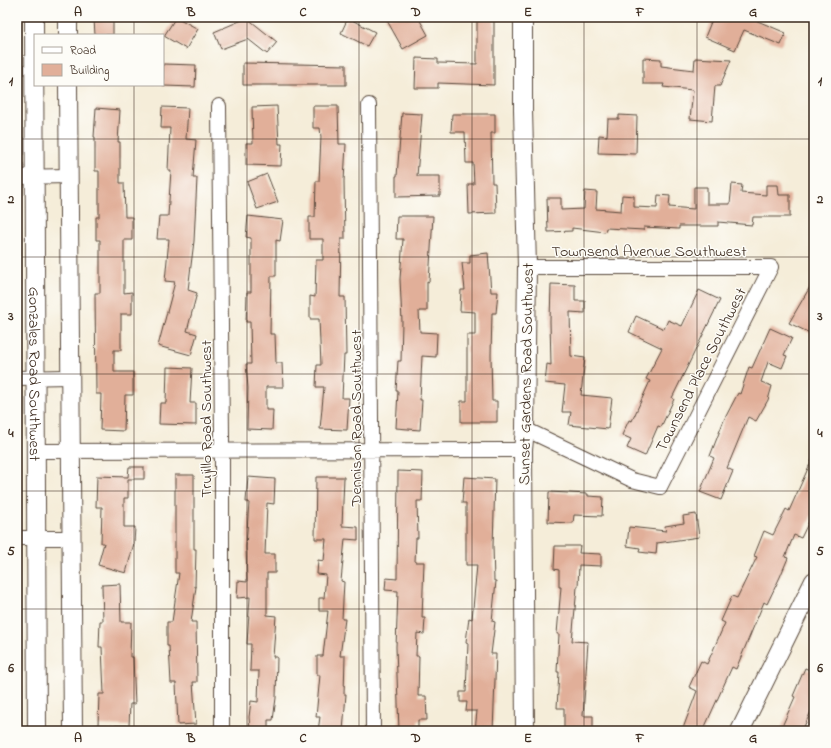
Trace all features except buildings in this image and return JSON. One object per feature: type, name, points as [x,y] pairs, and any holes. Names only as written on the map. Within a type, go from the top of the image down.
[{"type":"street","name":"Gonzales Road Southwest","points":[[34,17],[26,176],[36,378],[35,538],[37,731]]},
{"type":"street","points":[[68,17],[68,34]]},
{"type":"street","name":"Sunset Gardens Road Southwest","points":[[523,17],[523,118],[527,267],[525,429],[523,450],[525,731]]},
{"type":"street","name":"Gonzales Road Southwest","points":[[68,86],[69,377],[73,731]]},
{"type":"street","name":"Dennison Road Southwest","points":[[369,105],[373,731]]},
{"type":"street","name":"Trujillo Road Southwest","points":[[219,106],[222,450],[222,731]]},
{"type":"street","points":[[26,176],[68,176]]},
{"type":"street","name":"Townsend Avenue Southwest","points":[[527,267],[771,267]]},
{"type":"street","name":"Townsend Place Southwest","points":[[525,429],[632,480],[660,487],[771,267]]},
{"type":"street","points":[[17,378],[69,377]]},
{"type":"street","points":[[36,451],[523,450]]},
{"type":"street","points":[[17,538],[72,538]]},
{"type":"street","points":[[740,731],[814,581]]}]
